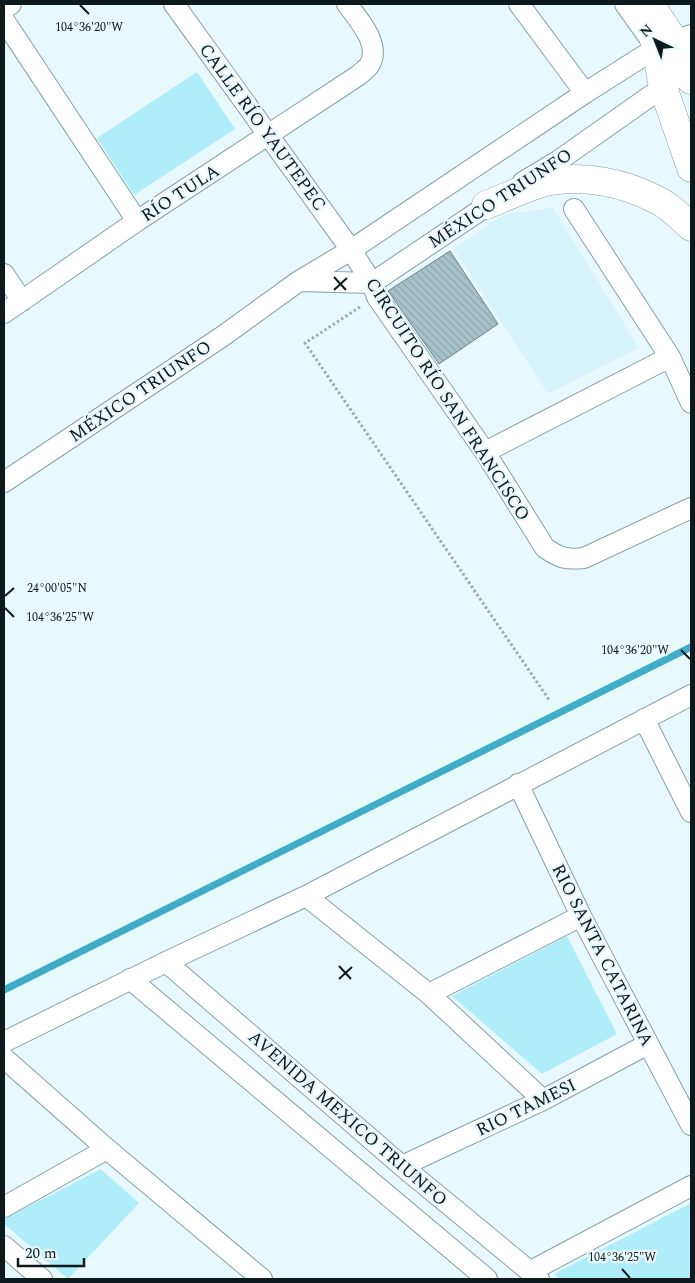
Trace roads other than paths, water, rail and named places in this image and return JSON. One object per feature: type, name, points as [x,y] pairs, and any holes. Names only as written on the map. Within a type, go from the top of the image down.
[{"type":"main road","points":[[645,4],[674,41]]},
{"type":"main road","points":[[650,4],[674,41],[690,71]]},
{"type":"main road","points":[[674,41],[663,87],[691,168]]},
{"type":"main road","points":[[486,205],[549,181],[574,178],[605,181],[656,199],[691,227]]},
{"type":"street","points":[[4,9],[11,4]]},
{"type":"street","name":"CALLE RÍO YAUTEPEC","points":[[174,4],[269,134],[298,178],[352,250]]},
{"type":"street","name":"RÍO TULA","points":[[4,313],[137,221],[358,75],[370,64],[373,52],[370,40],[347,4]]},
{"type":"street","points":[[519,4],[585,93]]},
{"type":"street","points":[[625,4],[674,41]]},
{"type":"street","points":[[4,20],[137,221]]},
{"type":"street","name":"MÉXICO TRIUNFO","points":[[4,482],[223,336],[299,281],[352,250],[585,93],[674,41]]},
{"type":"street","name":"MÉXICO TRIUNFO","points":[[374,290],[486,205],[558,161],[663,87],[690,71]]},
{"type":"street","points":[[574,209],[670,357],[691,403]]},
{"type":"street","name":"CIRCUITO RÍO SAN FRANCISCO","points":[[352,250],[374,290],[485,452],[545,548],[559,557],[572,560],[584,558],[691,508]]},
{"type":"street","points":[[4,274],[22,301]]},
{"type":"street","points":[[299,281],[374,290]]},
{"type":"street","points":[[485,452],[670,357]]},
{"type":"street","points":[[4,1042],[166,962],[306,896],[518,784],[691,696]]},
{"type":"street","points":[[644,719],[691,812]]},
{"type":"street","name":"RIO SANTA CATARINA","points":[[518,784],[581,916],[691,1125]]},
{"type":"street","points":[[306,896],[429,994],[543,1100]]},
{"type":"street","points":[[429,994],[581,916]]},
{"type":"street","name":"AVENIDA MEXICO TRIUNFO","points":[[166,962],[402,1166],[535,1275]]},
{"type":"street","name":"AVENIDA MEXICO TRIUNFO","points":[[130,980],[487,1279]]},
{"type":"street","name":"RIO TAMESI","points":[[402,1166],[543,1100],[648,1044]]},
{"type":"street","points":[[4,1058],[107,1149],[262,1279]]},
{"type":"street","points":[[4,1206],[107,1149]]},
{"type":"street","points":[[535,1275],[691,1186]]},
{"type":"street","points":[[4,1246],[42,1279]]},
{"type":"waterway","points":[[4,990],[691,647]]}]
